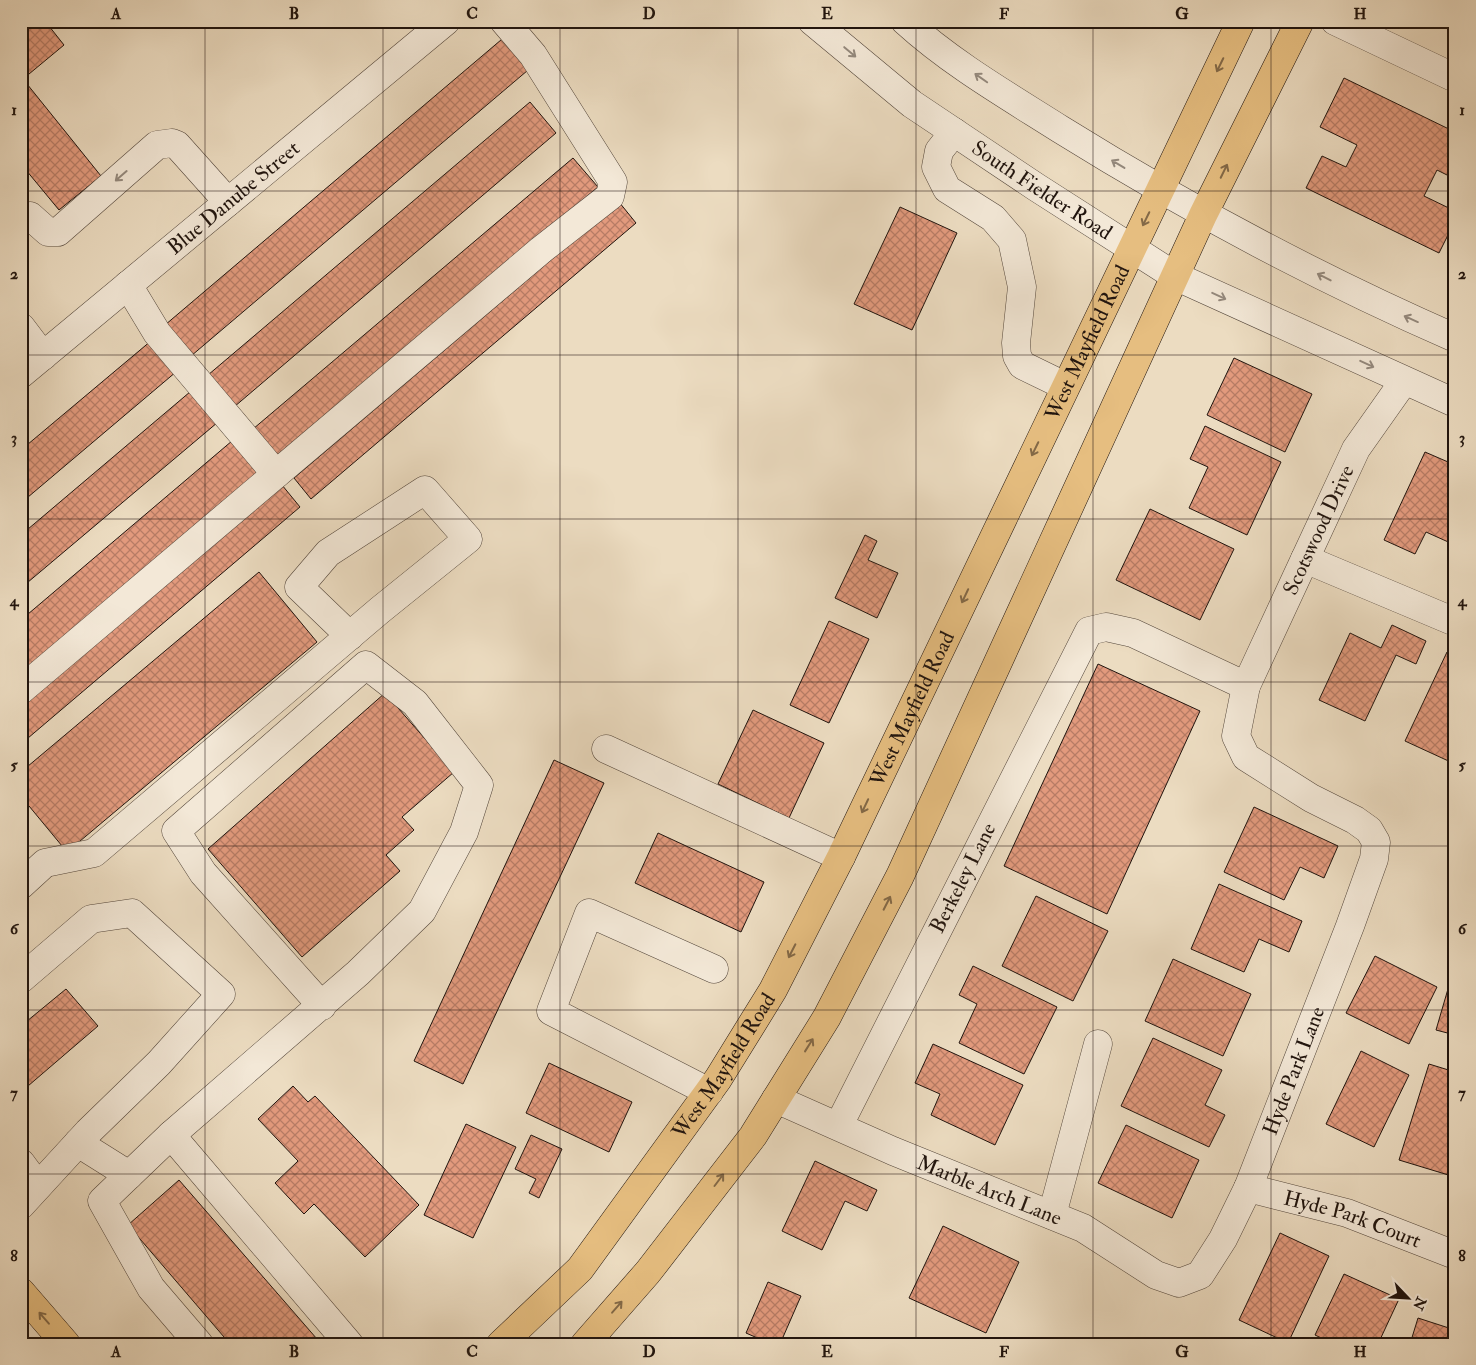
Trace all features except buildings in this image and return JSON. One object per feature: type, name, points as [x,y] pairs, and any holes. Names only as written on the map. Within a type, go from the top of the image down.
[{"type":"main road","name":"West Mayfield Road","points":[[501,1344],[580,1269],[709,1092],[773,990],[841,857],[1241,21]]},
{"type":"main road","points":[[585,1344],[648,1272],[753,1136],[827,1017],[900,876],[1203,215],[1300,21]]},
{"type":"main road","points":[[21,1292],[66,1344]]},
{"type":"street","name":"Blue Danube Street","points":[[21,374],[446,21]]},
{"type":"street","points":[[21,690],[541,250],[610,196],[613,182],[533,55],[504,21]]},
{"type":"street","name":"South Fielder Road","points":[[812,21],[912,104],[1175,276],[1455,403]]},
{"type":"street","points":[[905,21],[918,34],[998,90],[1203,215],[1368,300],[1455,338]]},
{"type":"street","points":[[1335,21],[1455,78]]},
{"type":"street","points":[[954,132],[939,151],[936,167],[947,189],[993,218],[1012,240],[1022,287],[1016,343],[1017,356],[1022,365],[1065,386]]},
{"type":"street","points":[[21,218],[30,216],[52,233],[58,232],[156,144],[172,143],[177,145],[228,202]]},
{"type":"street","points":[[128,285],[157,333],[276,474]]},
{"type":"street","points":[[21,327],[43,356]]},
{"type":"street","name":"Scotswood Drive","points":[[1374,860],[1376,842],[1369,830],[1355,820],[1311,798],[1246,757],[1236,736],[1246,686],[1356,449],[1404,381]]},
{"type":"street","points":[[21,884],[46,863],[94,854],[350,636],[468,539],[425,490],[328,553],[299,587],[350,636]]},
{"type":"street","points":[[1305,559],[1455,622]]},
{"type":"street","name":"Berkeley Lane","points":[[839,1125],[1089,631],[1106,627],[1133,633],[1246,686]]},
{"type":"street","points":[[199,1344],[151,1288],[102,1201],[171,1135],[322,1006],[422,911],[464,832],[479,785],[415,703],[366,665],[176,831],[203,873],[322,1006]]},
{"type":"street","points":[[606,749],[841,857]]},
{"type":"street","name":"Hyde Park Lane","points":[[1200,1275],[1223,1239],[1248,1188],[1374,860]]},
{"type":"street","points":[[21,978],[91,919],[132,913],[221,994],[159,1063],[78,1143],[30,1196]]},
{"type":"street","points":[[709,1092],[551,1011],[589,913],[714,969]]},
{"type":"street","points":[[1052,1215],[1098,1044]]},
{"type":"street","name":"Marble Arch Lane","points":[[776,1099],[839,1125],[894,1151],[1082,1228],[1156,1275],[1179,1283],[1200,1275]]},
{"type":"street","points":[[171,1135],[345,1343]]},
{"type":"street","points":[[78,1143],[129,1175]]},
{"type":"street","points":[[21,1163],[30,1196]]},
{"type":"street","name":"Hyde Park Court","points":[[1248,1188],[1347,1213],[1455,1254]]}]
